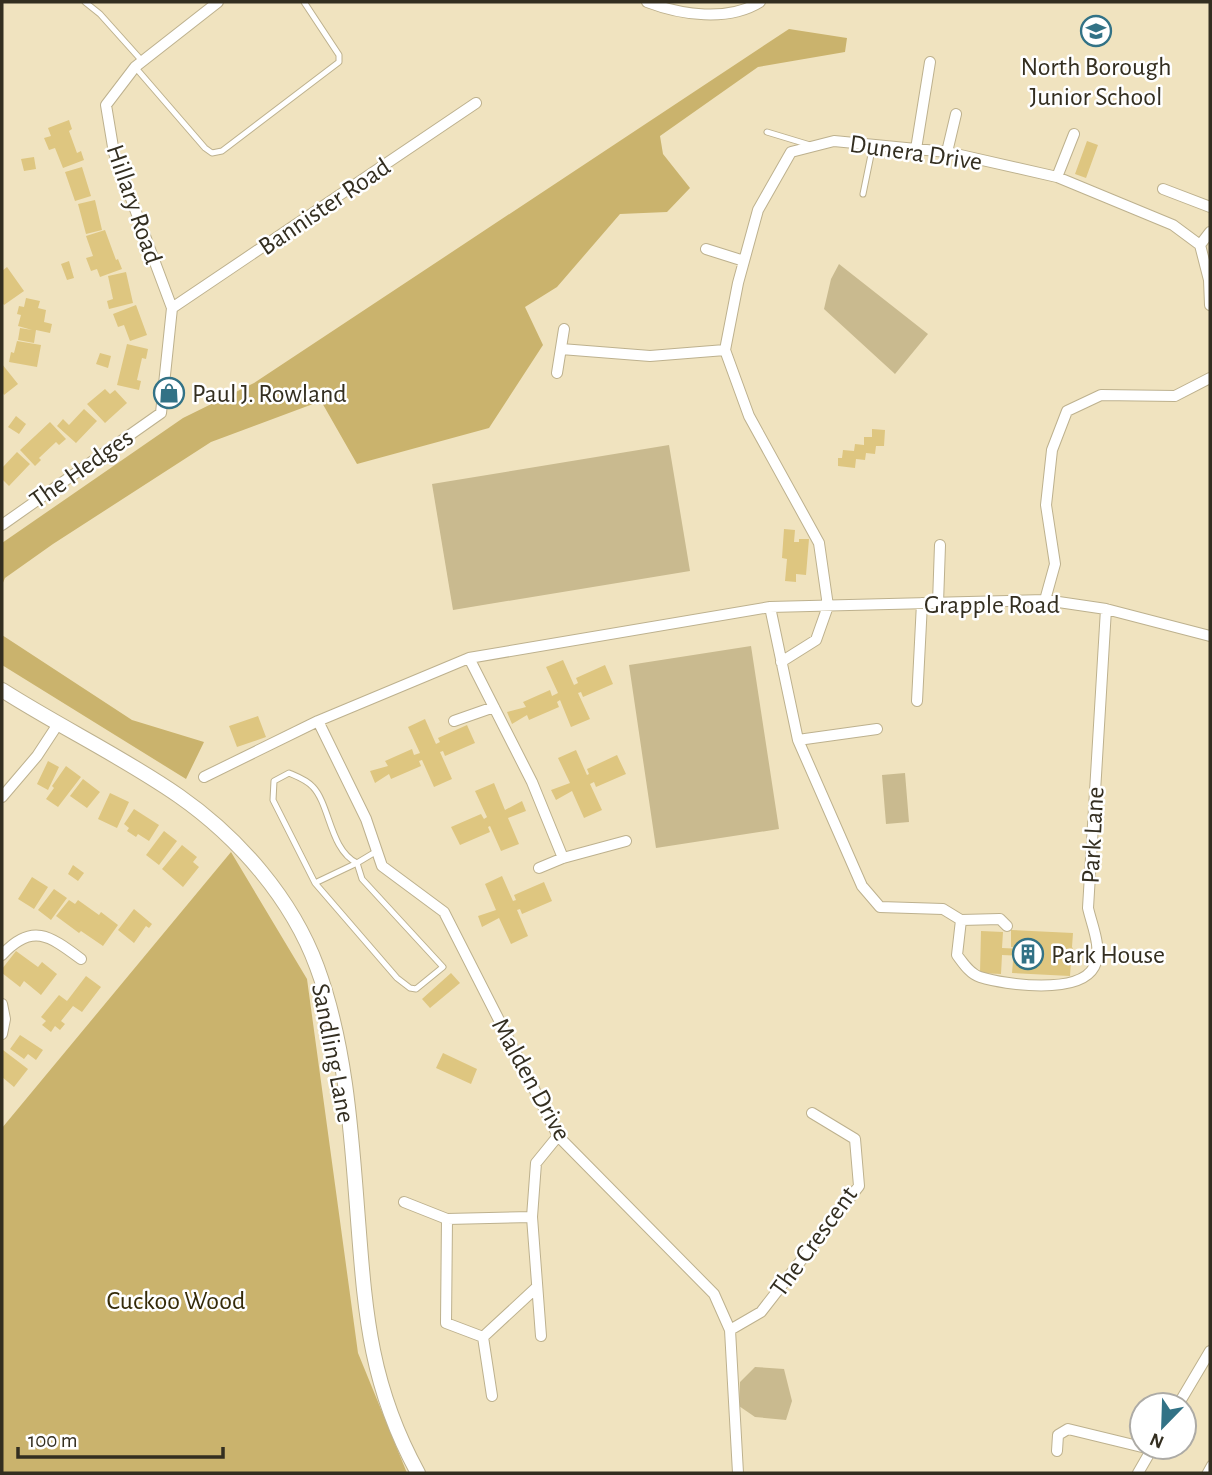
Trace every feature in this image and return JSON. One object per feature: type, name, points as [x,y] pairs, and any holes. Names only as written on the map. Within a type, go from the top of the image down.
[{"type":"street","name":"Hillary Road","points":[[161,413],[172,308],[114,153],[106,105],[139,65],[218,2]]},
{"type":"street","points":[[648,2],[671,10],[702,14],[749,9],[760,2]]},
{"type":"street","points":[[916,149],[930,62]]},
{"type":"street","name":"Bannister Road","points":[[172,308],[476,103]]},
{"type":"street","points":[[947,152],[956,114]]},
{"type":"street","points":[[1057,177],[1074,134]]},
{"type":"street","name":"Dunera Drive","points":[[725,350],[758,210],[791,152],[834,141],[947,152],[1057,177],[1173,225],[1200,246]]},
{"type":"street","points":[[1163,189],[1210,206]]},
{"type":"street","points":[[1210,232],[1200,246],[1209,280],[1210,304]]},
{"type":"street","points":[[706,249],[744,261]]},
{"type":"street","points":[[557,373],[564,329]]},
{"type":"street","points":[[561,349],[650,356],[725,350],[749,416],[819,543],[828,606],[816,640],[781,662]]},
{"type":"street","points":[[1045,600],[1055,564],[1046,505],[1052,450],[1067,411],[1101,395],[1175,396],[1210,378]]},
{"type":"street","name":"The Hedges","points":[[2,524],[161,413]]},
{"type":"street","points":[[938,603],[940,545]]},
{"type":"street","name":"Grapple Road","points":[[204,778],[317,721],[469,658],[770,607],[1045,600],[1106,609],[1210,636]]},
{"type":"street","points":[[917,701],[922,603]]},
{"type":"street","points":[[770,607],[798,740],[862,886],[880,907],[943,909],[961,920],[1000,919],[1007,926]]},
{"type":"street","name":"Park Lane","points":[[961,920],[957,955],[978,976],[1009,982],[1065,985],[1084,979],[1095,966],[1098,943],[1088,908],[1106,609]]},
{"type":"street","points":[[469,658],[532,782],[563,858]]},
{"type":"street","name":"Sandling Lane","points":[[2,690],[163,786],[234,841],[265,877],[295,923],[317,965],[334,1023],[343,1077],[364,1298],[374,1365],[387,1407],[418,1473]]},
{"type":"street","points":[[454,721],[494,707]]},
{"type":"street","name":"Malden Drive","points":[[317,721],[366,819],[382,866],[444,912],[558,1136],[714,1294],[730,1330],[738,1473]]},
{"type":"street","points":[[2,797],[37,756],[58,724]]},
{"type":"street","points":[[798,740],[877,729]]},
{"type":"street","points":[[540,868],[563,858],[626,841]]},
{"type":"street","points":[[2,955],[17,940],[37,935],[52,939],[81,959]]},
{"type":"street","points":[[2,1004],[5,1019],[2,1034]]},
{"type":"street","name":"The Crescent","points":[[730,1330],[761,1312],[859,1186],[855,1139],[812,1113]]},
{"type":"street","points":[[541,1336],[532,1217],[536,1163],[558,1136]]},
{"type":"street","points":[[404,1202],[447,1219],[532,1217]]},
{"type":"street","points":[[447,1219],[446,1323],[483,1337]]},
{"type":"street","points":[[483,1337],[537,1287]]},
{"type":"street","points":[[483,1337],[492,1396]]},
{"type":"street","points":[[1186,1391],[1210,1351]]},
{"type":"street","points":[[1057,1451],[1058,1435],[1068,1429],[1128,1443]]},
{"type":"lane","points":[[85,2],[100,14],[205,148],[212,153],[222,150],[339,62],[339,55],[304,2]]},
{"type":"lane","points":[[766,132],[813,146]]},
{"type":"lane","points":[[863,194],[873,145]]},
{"type":"lane","points":[[289,773],[314,787],[342,849],[349,859],[357,863],[362,879],[443,967],[416,989],[410,988],[397,978],[315,883],[273,800],[274,780],[289,773]]},
{"type":"lane","points":[[315,883],[377,851]]},
{"type":"lane","points":[[1205,1473],[1210,1464]]},
{"type":"shaded area","points":[[839,264],[928,334],[895,374],[824,309],[831,279]]},
{"type":"shaded area","points":[[669,445],[690,571],[453,610],[432,484]]},
{"type":"shaded area","points":[[751,646],[779,829],[656,848],[629,665]]},
{"type":"shaded area","points":[[905,773],[909,822],[886,824],[882,775]]},
{"type":"shaded area","points":[[755,1367],[784,1369],[792,1401],[786,1420],[755,1417],[739,1406],[740,1382]]},
{"type":"green space","points":[[789,29],[847,38],[845,52],[758,67],[660,136],[663,154],[690,188],[667,212],[620,214],[557,287],[525,307],[543,345],[489,428],[357,464],[321,401],[211,442],[53,544],[5,578],[2,585],[2,543],[183,418],[254,383]]},
{"type":"green space","points":[[2,635],[132,720],[204,742],[186,779],[2,665]]},
{"type":"green space","name":"Cuckoo Wood","points":[[231,852],[307,979],[358,1353],[407,1473],[2,1473],[2,1128]]},
{"type":"building","points":[[69,120],[72,129],[69,131],[77,153],[81,151],[84,160],[63,168],[55,148],[49,150],[44,138],[51,136],[48,128]]},
{"type":"building","points":[[1087,141],[1098,145],[1086,178],[1075,174]]},
{"type":"building","points":[[34,157],[36,169],[24,171],[21,159]]},
{"type":"building","points":[[82,167],[91,196],[75,201],[65,172]]},
{"type":"building","points":[[95,200],[102,230],[86,234],[78,204]]},
{"type":"building","points":[[105,230],[122,269],[100,277],[97,269],[91,271],[86,258],[93,256],[86,236]]},
{"type":"building","points":[[69,261],[74,278],[67,280],[61,264]]},
{"type":"building","points":[[7,267],[24,291],[4,305],[2,271]]},
{"type":"building","points":[[126,272],[133,303],[109,309],[107,301],[113,299],[108,276]]},
{"type":"building","points":[[26,298],[40,301],[38,308],[46,310],[44,322],[52,324],[50,333],[36,330],[34,343],[18,340],[20,328],[32,330],[18,326],[21,315],[17,314],[19,306],[24,307]]},
{"type":"building","points":[[136,305],[147,335],[130,341],[124,325],[118,327],[113,314]]},
{"type":"building","points":[[17,341],[41,345],[37,367],[9,362]]},
{"type":"building","points":[[127,344],[148,349],[146,359],[142,358],[137,380],[141,381],[139,390],[117,385]]},
{"type":"building","points":[[100,353],[111,356],[108,368],[96,364]]},
{"type":"building","points":[[2,364],[18,384],[4,395],[2,391]]},
{"type":"building","points":[[105,389],[110,394],[115,390],[127,403],[105,423],[87,404]]},
{"type":"building","points":[[84,409],[97,421],[76,443],[57,426],[63,419],[69,425]]},
{"type":"building","points":[[16,416],[26,424],[19,434],[8,427]]},
{"type":"building","points":[[50,422],[66,439],[59,445],[56,442],[39,458],[41,460],[35,466],[20,450]]},
{"type":"building","points":[[872,429],[885,430],[884,446],[876,446],[875,454],[866,453],[865,460],[856,459],[855,468],[838,466],[838,458],[842,458],[843,450],[854,451],[855,444],[864,445],[864,437],[872,437]]},
{"type":"building","points":[[17,452],[30,464],[9,486],[2,479],[2,468]]},
{"type":"building","points":[[784,529],[795,530],[794,542],[809,539],[806,575],[796,574],[796,582],[785,581],[787,559],[782,558]]},
{"type":"building","points":[[563,660],[574,685],[578,683],[576,678],[605,665],[613,684],[583,697],[581,692],[578,693],[590,719],[571,727],[560,700],[557,702],[559,707],[529,720],[527,715],[512,724],[507,712],[526,707],[523,702],[550,690],[552,696],[558,693],[546,667]]},
{"type":"building","points":[[258,716],[266,737],[237,747],[229,726]]},
{"type":"building","points":[[425,719],[436,744],[440,742],[438,738],[467,725],[475,743],[445,756],[443,751],[440,752],[452,779],[434,787],[422,760],[419,761],[421,766],[391,779],[389,774],[375,783],[370,771],[388,766],[385,761],[412,749],[414,755],[420,753],[408,727]]},
{"type":"building","points":[[576,750],[587,775],[587,769],[617,755],[626,774],[596,787],[594,782],[590,784],[602,810],[584,818],[572,791],[556,800],[551,790],[570,783],[558,758]]},
{"type":"building","points":[[48,761],[59,767],[48,790],[37,784]]},
{"type":"building","points":[[66,766],[81,777],[58,807],[46,799]]},
{"type":"building","points":[[83,779],[100,792],[87,808],[70,796]]},
{"type":"building","points":[[494,783],[505,810],[522,801],[526,811],[508,818],[519,844],[501,851],[490,826],[490,832],[460,845],[451,827],[481,814],[484,819],[487,817],[475,791]]},
{"type":"building","points":[[110,793],[129,802],[117,828],[98,819]]},
{"type":"building","points":[[134,809],[159,825],[149,841],[127,831],[129,828],[124,824]]},
{"type":"building","points":[[164,831],[177,841],[159,865],[146,855]]},
{"type":"building","points":[[182,845],[197,857],[193,862],[199,867],[183,887],[162,869]]},
{"type":"building","points":[[73,865],[84,873],[78,881],[68,874]]},
{"type":"building","points":[[502,876],[513,901],[516,900],[514,895],[544,882],[552,901],[522,914],[520,909],[517,910],[528,936],[511,944],[499,918],[482,927],[478,916],[496,910],[485,884]]},
{"type":"building","points":[[32,877],[48,887],[34,909],[18,899]]},
{"type":"building","points":[[54,889],[67,898],[51,920],[38,910]]},
{"type":"building","points":[[69,900],[75,904],[78,900],[118,925],[103,946],[56,916]]},
{"type":"building","points":[[134,909],[152,924],[149,928],[146,926],[134,943],[118,930]]},
{"type":"building","name":"Park House","points":[[1011,930],[1073,933],[1072,947],[1077,956],[1071,962],[1070,976],[1012,973],[1013,961],[1023,961],[1023,956],[1002,955],[1001,974],[980,973],[981,931],[1003,932],[1002,948],[1022,949],[1011,947]]},
{"type":"building","points":[[16,951],[38,967],[42,962],[57,974],[41,995],[24,981],[20,987],[2,973],[2,969]]},
{"type":"building","points":[[451,973],[460,983],[430,1008],[422,999]]},
{"type":"building","points":[[86,976],[101,987],[82,1012],[73,1006],[61,1021],[65,1024],[60,1030],[55,1026],[51,1032],[42,1025],[46,1021],[41,1017],[59,995],[67,1001]]},
{"type":"building","points":[[20,1035],[43,1050],[36,1060],[28,1054],[24,1059],[10,1049]]},
{"type":"building","points":[[3,1050],[28,1069],[14,1087],[2,1077]]},
{"type":"building","points":[[443,1053],[477,1069],[471,1084],[436,1068]]},
{"type":"place","name":"North Borough Junior School","points":[[1096,31]]},
{"type":"place","name":"Paul J. Rowland","points":[[169,393]]},
{"type":"place","name":"Park House","points":[[1028,954]]}]
